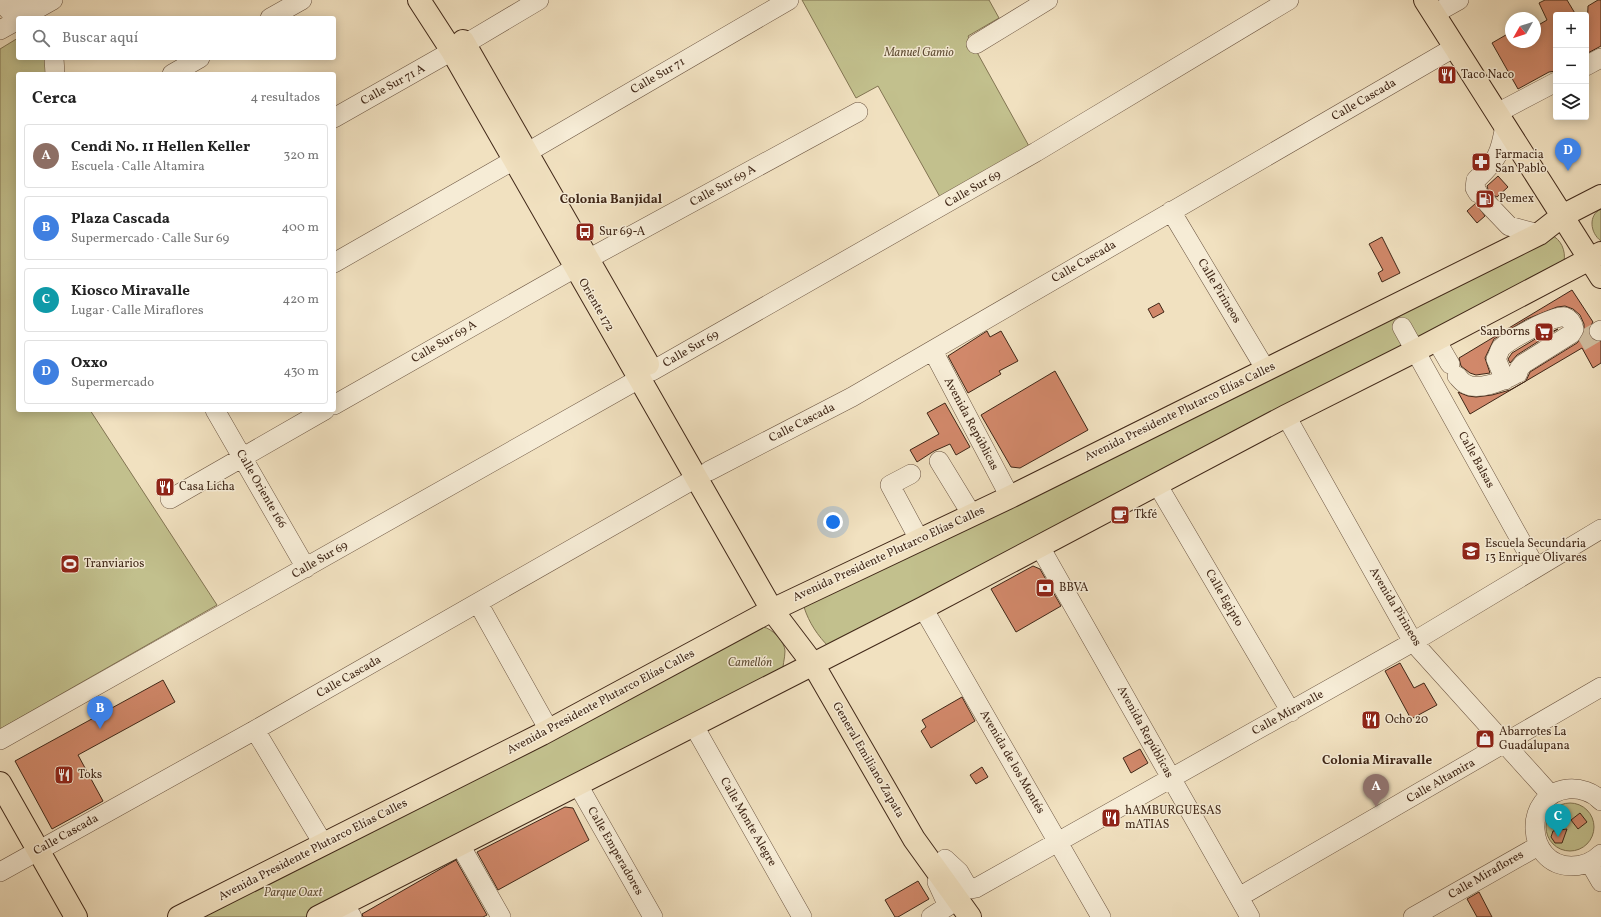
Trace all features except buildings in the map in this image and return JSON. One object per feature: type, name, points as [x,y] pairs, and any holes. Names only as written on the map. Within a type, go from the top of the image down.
[{"type":"main road","name":"Oriente 172","points":[[419,0],[459,48]]},
{"type":"main road","name":"Oriente 172","points":[[437,0],[459,48],[702,475],[779,607]]},
{"type":"main road","points":[[1430,7],[1562,216],[1595,256],[1601,277]]},
{"type":"main road","name":"Avenida Presidente Plutarco Elías Calles","points":[[179,917],[549,730],[779,607],[1010,497],[1539,234],[1562,216],[1601,196]]},
{"type":"main road","points":[[318,917],[348,910],[460,845],[923,608],[1286,416],[1415,351],[1595,256]]},
{"type":"main road","name":"General Emiliano Zapata","points":[[779,607],[820,661],[945,859],[969,905]]},
{"type":"main road","name":"General Emiliano Zapata","points":[[820,661],[914,839],[952,894],[969,905]]},
{"type":"main road","points":[[0,783],[76,917]]},
{"type":"street","points":[[0,0],[22,14],[50,5]]},
{"type":"street","points":[[274,16],[302,0]]},
{"type":"street","name":"Calle Sur 71 A","points":[[336,117],[459,48],[539,0]]},
{"type":"street","name":"Calle Sur 71","points":[[336,262],[789,0]]},
{"type":"street","points":[[976,44],[1048,0]]},
{"type":"street","name":"Calle Sur 69","points":[[0,740],[306,568],[1036,152],[1289,0]]},
{"type":"street","points":[[1430,7],[1459,0]]},
{"type":"street","points":[[0,30],[16,18]]},
{"type":"street","name":"Calle Cascada","points":[[0,872],[255,730],[702,475],[852,397],[1455,47]]},
{"type":"street","points":[[1589,64],[1601,58]]},
{"type":"street","points":[[54,60],[55,72]]},
{"type":"street","points":[[176,72],[196,60]]},
{"type":"street","points":[[1539,234],[1509,226],[1483,199],[1475,188],[1476,180],[1494,163],[1501,147],[1501,119],[1553,84]]},
{"type":"street","name":"Calle Sur 69 A","points":[[336,404],[582,263],[858,112]]},
{"type":"street","name":"Calle Pirineos","points":[[1172,211],[1266,370]]},
{"type":"street","name":"Calle Balsas","points":[[1402,327],[1536,568]]},
{"type":"street","points":[[1436,340],[1454,370],[1464,383],[1478,386],[1512,377],[1580,342]]},
{"type":"street","name":"Avenida Repúblicas","points":[[932,351],[1010,497]]},
{"type":"street","name":"Calle Oriente 166","points":[[216,412],[306,568]]},
{"type":"street","points":[[170,499],[321,412]]},
{"type":"street","name":"Avenida Pirineos","points":[[1286,416],[1413,642],[1506,743],[1551,795]]},
{"type":"street","points":[[939,461],[972,515]]},
{"type":"street","points":[[911,474],[890,485],[920,541]]},
{"type":"street","name":"Calle Egipto","points":[[1157,484],[1291,712]]},
{"type":"street","name":"Calle Miravalle","points":[[969,905],[976,888],[1170,777],[1291,712],[1413,642],[1601,529]]},
{"type":"street","name":"Avenida Repúblicas","points":[[1040,547],[1250,917]]},
{"type":"street","points":[[478,603],[549,730]]},
{"type":"street","name":"Avenida de los Montés","points":[[923,608],[1101,917]]},
{"type":"street","name":"Calle Altamira","points":[[1239,897],[1601,687]]},
{"type":"street","name":"Calle Monte Alegre","points":[[694,726],[802,917]]},
{"type":"street","points":[[255,730],[324,845]]},
{"type":"street","name":"Calle Emperadores","points":[[578,785],[653,917]]},
{"type":"street","points":[[1601,801],[1588,792],[1576,788],[1563,790],[1551,795],[1542,802],[1536,812],[1534,824],[1534,835],[1538,846],[1545,855],[1555,862],[1566,866],[1578,866],[1595,858],[1601,882]]},
{"type":"street","points":[[914,839],[948,904],[945,909],[931,917]]},
{"type":"street","points":[[460,845],[501,917]]},
{"type":"street","name":"Calle Miraflores","points":[[1413,917],[1538,846]]},
{"type":"green space","name":"Manuel Gamio","points":[[802,0],[989,0],[999,18],[968,36],[1030,148],[940,197],[878,86],[856,98]]},
{"type":"green space","points":[[16,39],[16,60],[48,60],[50,72],[16,72],[16,412],[91,412],[217,605],[0,729],[0,49]]},
{"type":"green space","points":[[1601,209],[1601,241],[1597,238],[1593,229],[1592,220],[1594,215]]},
{"type":"green space","points":[[1551,235],[1558,239],[1562,246],[1564,261],[829,647],[811,624],[804,607],[811,600]]},
{"type":"green space","name":"Camellón","points":[[763,627],[774,633],[783,644],[785,651],[783,673],[309,917],[194,917]]},
{"type":"green space","points":[[1570,803],[1579,805],[1587,810],[1592,818],[1594,827],[1592,836],[1587,844],[1579,849],[1570,851],[1561,849],[1553,844],[1548,836],[1546,827],[1548,818],[1553,810],[1561,805]]},
{"type":"tunnel","points":[[1580,342],[1599,331]]},
{"type":"place","name":"Taco Naco","points":[[1447,75]]},
{"type":"place","name":"Farmacia San Pablo","points":[[1481,162]]},
{"type":"place","name":"Oxxo","points":[[1568,171]]},
{"type":"place","name":"Pemex","points":[[1485,199]]},
{"type":"place","name":"Sur 69-A","points":[[585,232]]},
{"type":"place","name":"Sanborns","points":[[1544,332]]},
{"type":"place","name":"Casa Licha","points":[[165,487]]},
{"type":"place","name":"Tkfé","points":[[1120,515]]},
{"type":"place","name":"Escuela Secundaria 13 Enrique Olivares","points":[[1471,551]]},
{"type":"place","name":"Tranviarios","points":[[70,564]]},
{"type":"place","name":"BBVA","points":[[1045,588]]},
{"type":"place","name":"Ocho 20","points":[[1371,720]]},
{"type":"place","name":"Plaza Cascada","points":[[100,729]]},
{"type":"place","name":"Abarrotes La Guadalupana","points":[[1485,739]]},
{"type":"place","name":"Toks","points":[[64,775]]},
{"type":"place","name":"Cendi No. 11 Hellen Keller","points":[[1376,807]]},
{"type":"place","name":"hAMBURGUESAS mATIAS","points":[[1111,818]]},
{"type":"place","name":"Kiosco Miravalle","points":[[1558,837]]},
{"type":"district","name":"Colonia Banjidal","points":[[611,200]]},
{"type":"district","name":"Colonia Miravalle","points":[[1377,761]]},
{"type":"park label","name":"Parque Oaxt","points":[[293,893]]}]
